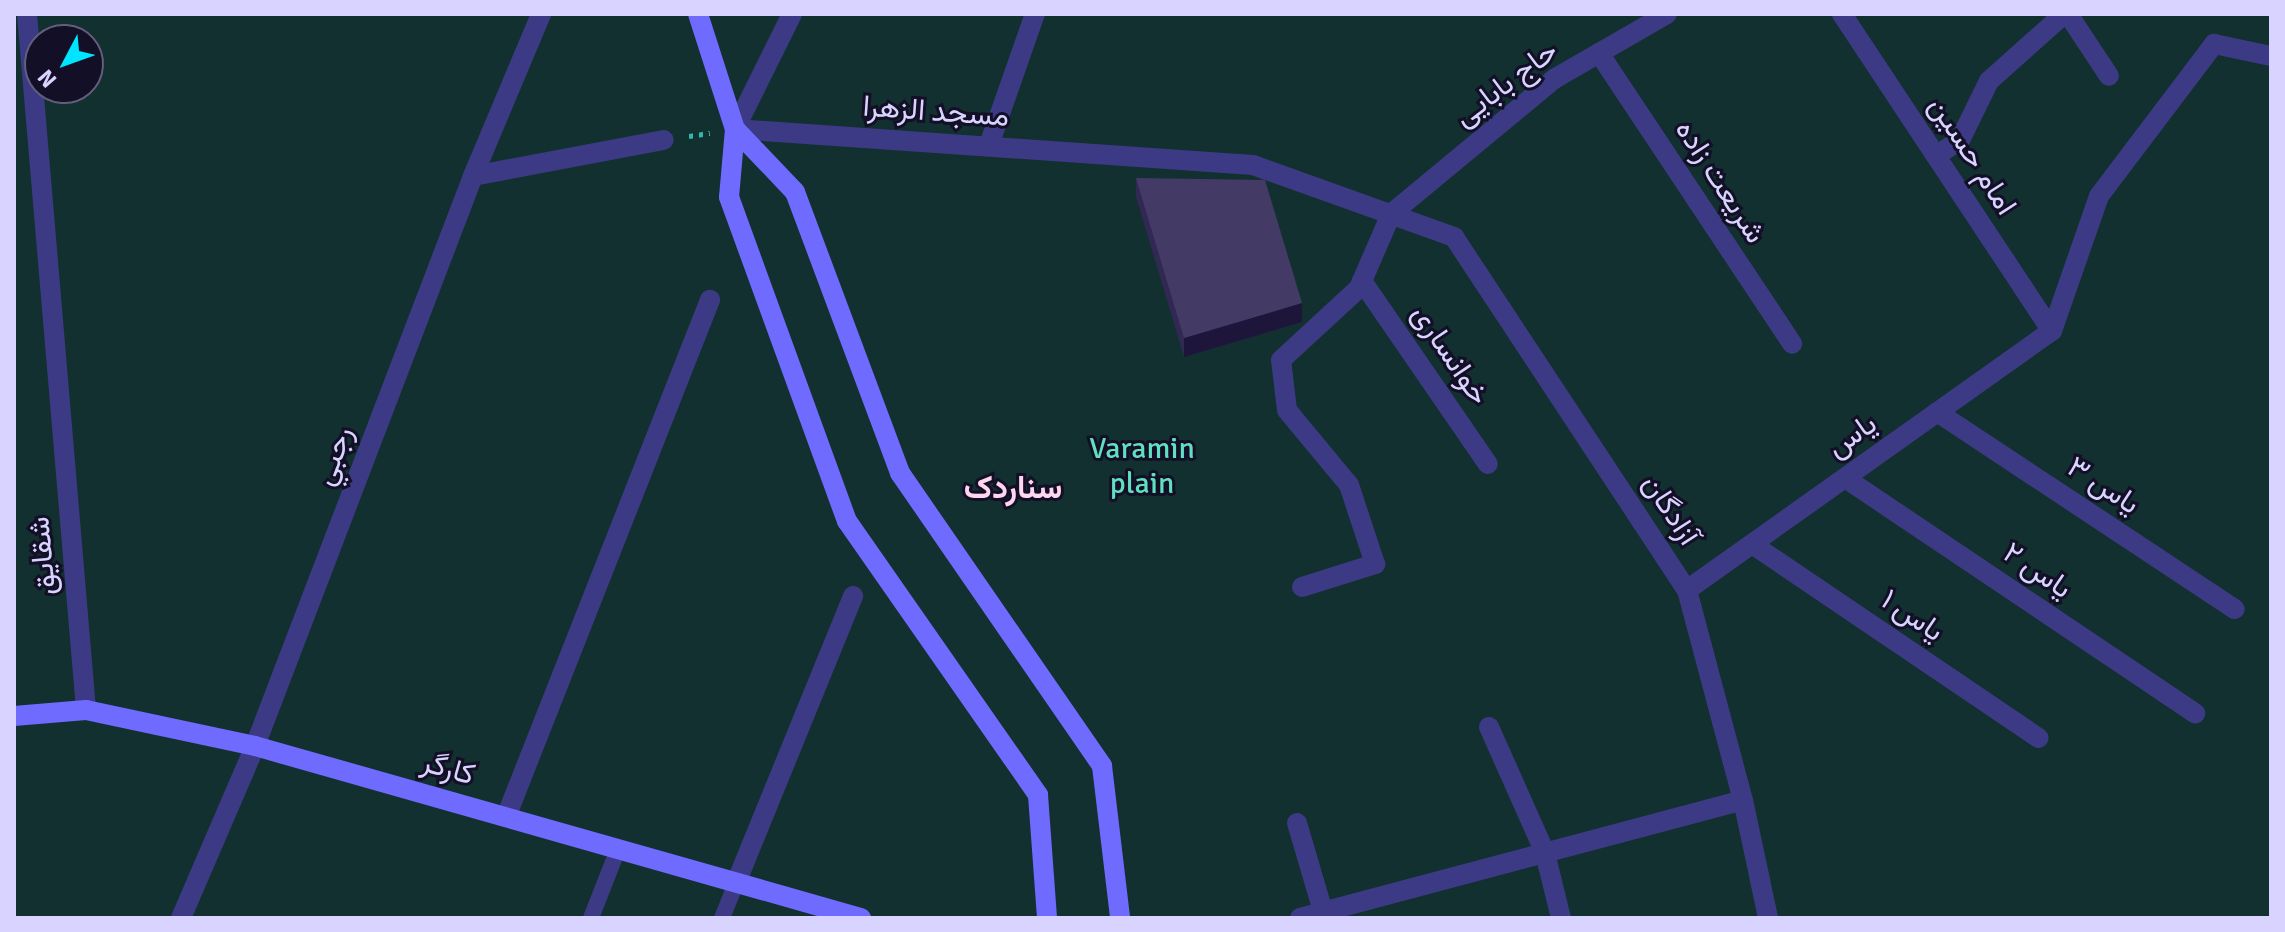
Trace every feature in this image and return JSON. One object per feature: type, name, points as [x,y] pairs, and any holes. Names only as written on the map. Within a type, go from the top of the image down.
[{"type":"main road","points":[[698,14],[735,129],[729,197],[847,521],[1038,795],[1047,918]]},
{"type":"main road","points":[[735,129],[795,192],[900,473],[1102,766],[1120,918]]},
{"type":"main road","name":"کارگر","points":[[14,716],[86,710],[255,746],[861,918]]},
{"type":"street","name":"شقايق","points":[[27,14],[23,60],[86,710]]},
{"type":"street","name":"رجبي","points":[[181,918],[255,746],[473,176],[541,14]]},
{"type":"street","points":[[735,129],[792,14]]},
{"type":"street","points":[[989,145],[1035,14]]},
{"type":"street","name":"حاج بابایی","points":[[1391,214],[1554,79],[1667,14]]},
{"type":"street","name":"امام حسین","points":[[1842,14],[2052,331]]},
{"type":"street","points":[[1936,156],[1960,140],[1989,81],[2066,14],[2109,76]]},
{"type":"street","points":[[2052,331],[2099,196],[2214,44],[2271,56]]},
{"type":"street","name":"شریعت زاده","points":[[1599,53],[1792,344]]},
{"type":"street","name":"مسجد الزهرا","points":[[735,129],[1253,165],[1391,214]]},
{"type":"street","points":[[473,176],[664,140]]},
{"type":"street","points":[[1302,587],[1375,564],[1349,485],[1287,410],[1281,360],[1362,281],[1391,214]]},
{"type":"street","name":"آزادگان","points":[[1391,214],[1454,237],[1687,590],[1743,800],[1768,918]]},
{"type":"street","name":"خوانساری","points":[[1362,281],[1488,464]]},
{"type":"street","points":[[506,817],[710,300]]},
{"type":"street","name":"یاس","points":[[1687,590],[2052,331]]},
{"type":"street","name":"یاس ۳","points":[[1937,412],[2235,609]]},
{"type":"street","name":"یاس ۲","points":[[1845,478],[2195,713]]},
{"type":"street","name":"یاس ۱","points":[[1752,544],[2039,738]]},
{"type":"street","points":[[736,883],[853,596]]},
{"type":"street","points":[[1489,727],[1545,853],[1561,918]]},
{"type":"street","points":[[1300,918],[1324,915],[1743,800]]},
{"type":"street","points":[[1297,823],[1324,915]]},
{"type":"lane","points":[[591,918],[618,849]]},
{"type":"lane","points":[[722,918],[736,883]]},
{"type":"path","points":[[664,140],[735,129]]},
{"type":"green space","name":"Varamin plain","points":[[14,14],[2271,14],[2271,918],[14,918]]},
{"type":"building","points":[[1136,178],[1265,180],[1302,303],[1184,338]]},
{"type":"district","name":"سناردک","points":[[1013,488]]}]
